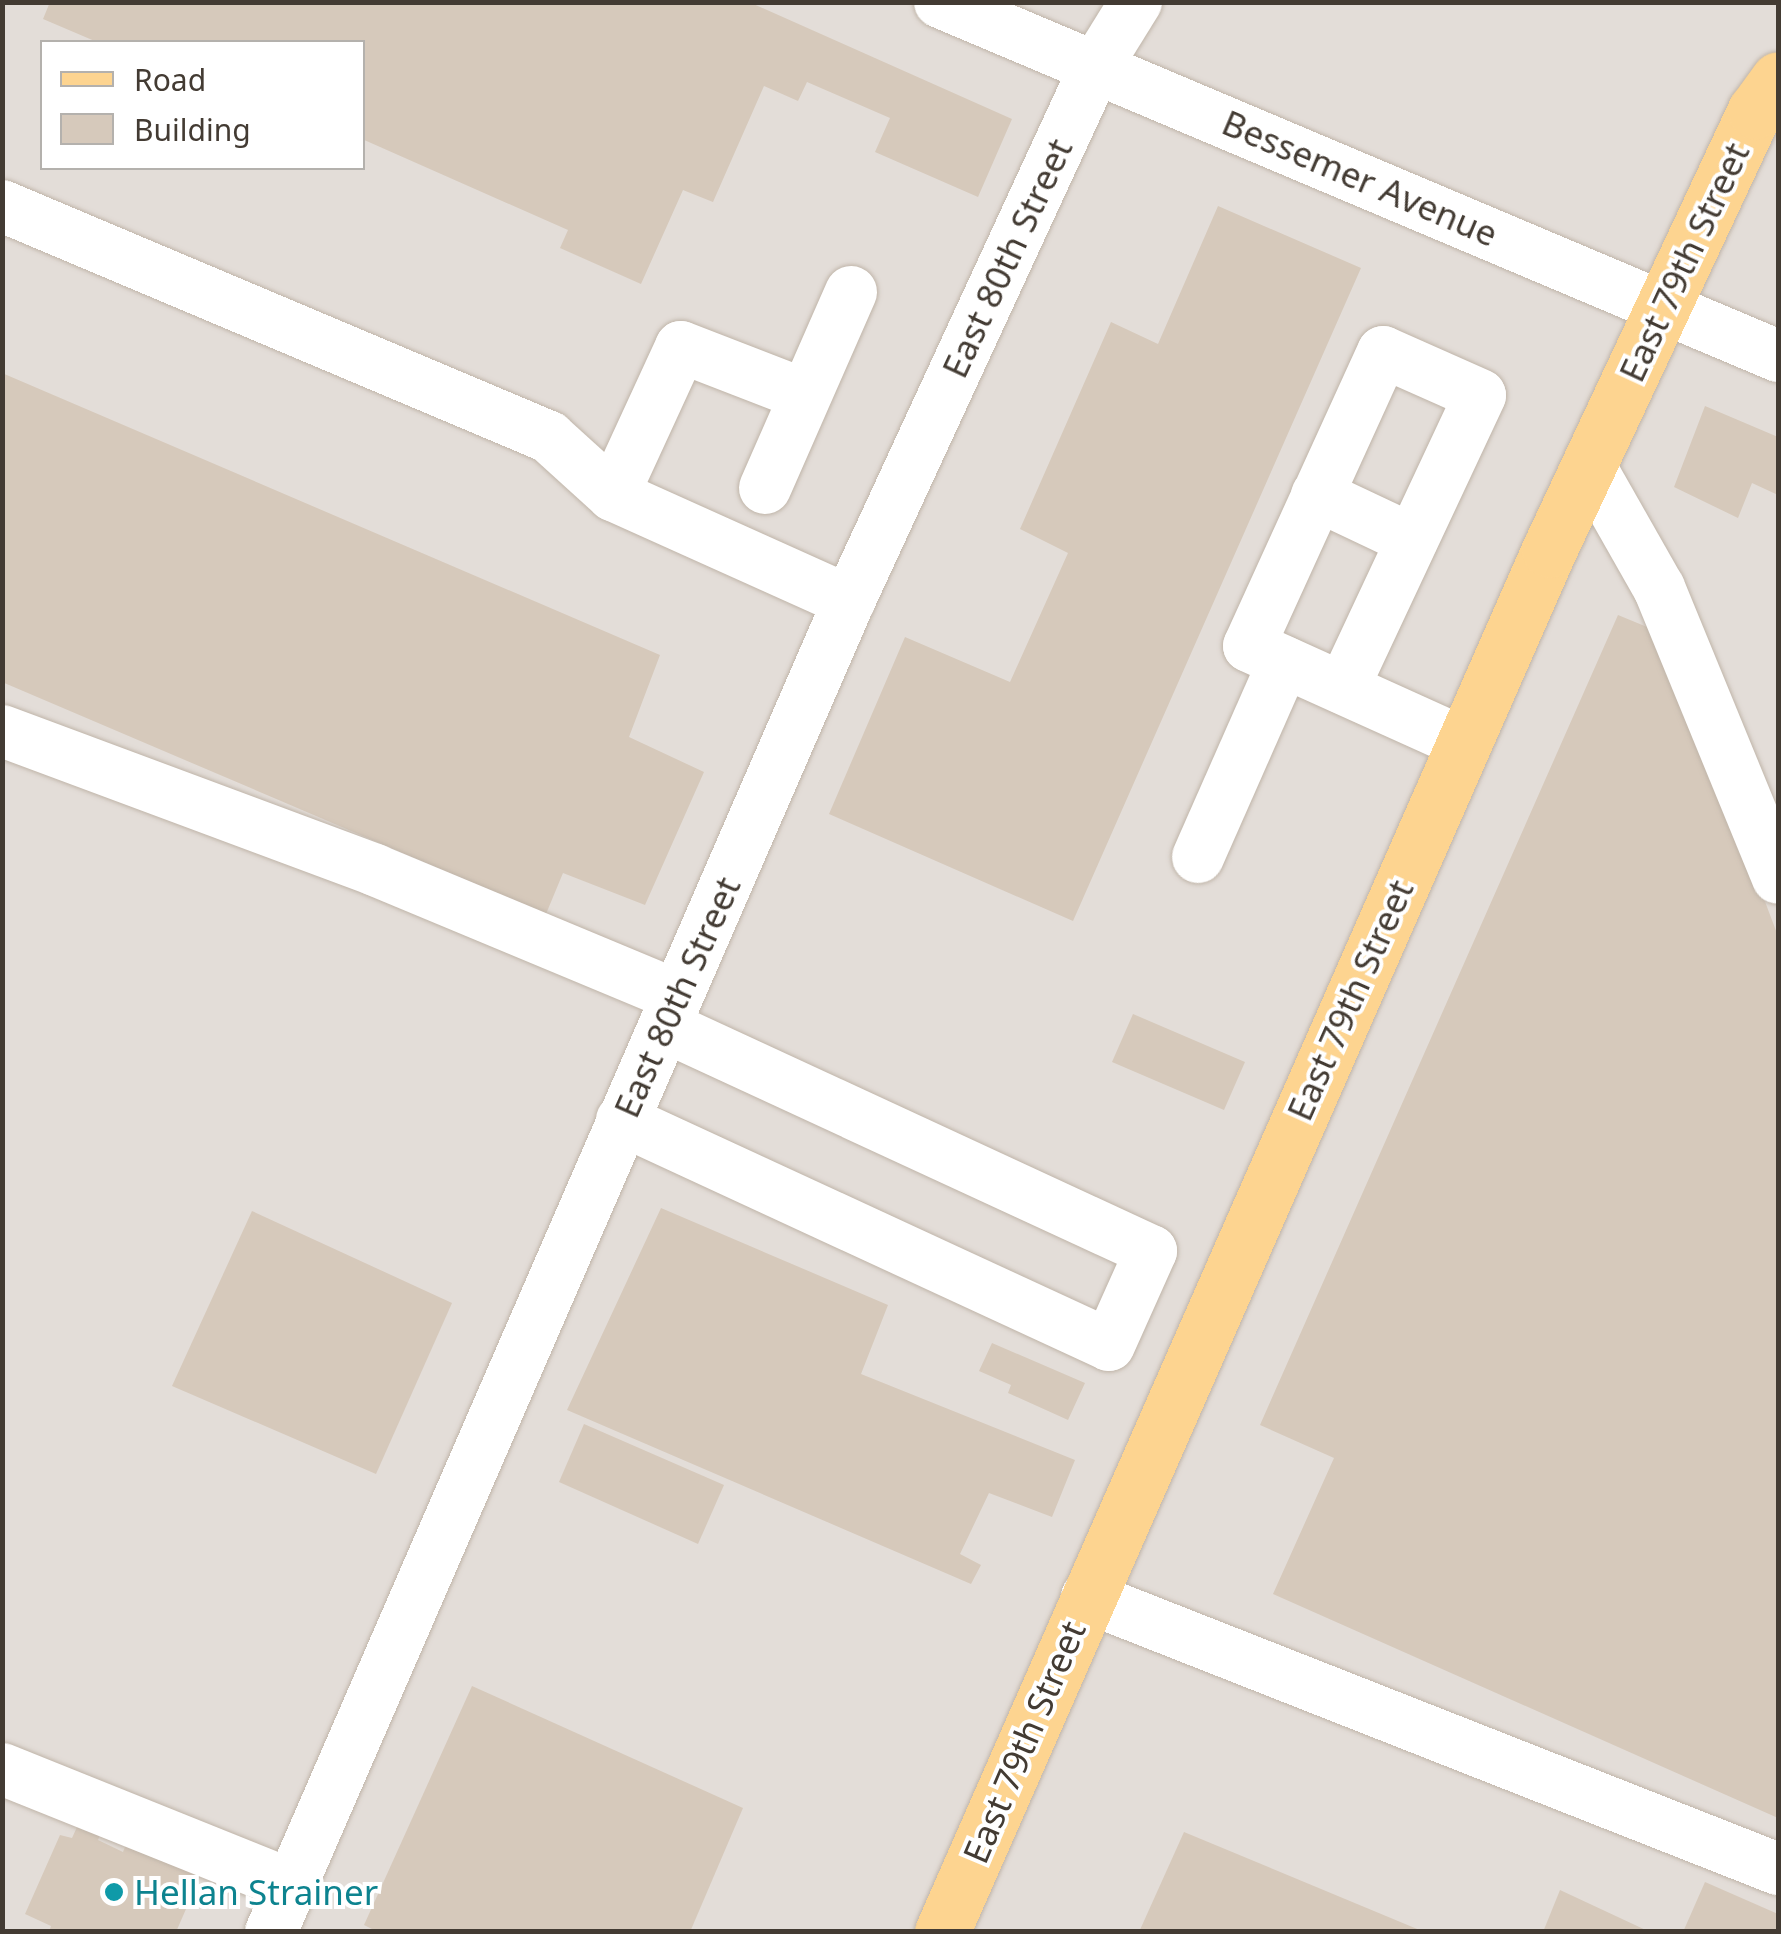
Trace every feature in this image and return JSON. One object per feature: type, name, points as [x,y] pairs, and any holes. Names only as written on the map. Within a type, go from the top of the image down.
[{"type":"main road","name":"East 79th Street","points":[[942,1932],[1589,465],[1755,111],[1778,79]]},
{"type":"street","name":"Bessemer Avenue","points":[[940,2],[1778,356]]},
{"type":"street","name":"East 80th Street","points":[[281,1909],[848,601],[1095,68],[1136,2]]},
{"type":"street","points":[[2,206],[549,437],[612,495],[848,601]]},
{"type":"street","points":[[765,488],[850,292]]},
{"type":"street","points":[[612,495],[681,347],[805,395]]},
{"type":"street","points":[[1343,688],[1480,395],[1383,352],[1248,646],[1464,743]]},
{"type":"street","points":[[1589,465],[1659,588],[1778,878]]},
{"type":"street","points":[[1317,495],[1412,540]]},
{"type":"street","points":[[1198,857],[1284,662]]},
{"type":"street","points":[[2,731],[374,870],[671,1011],[1151,1251],[1108,1345],[622,1120]]},
{"type":"street","points":[[1087,1596],[1778,1869]]},
{"type":"street","points":[[2,1769],[281,1909]]},
{"type":"shaded area","points":[[3,3],[1778,3],[1778,1931],[3,1931]]},
{"type":"building","points":[[50,2],[749,2],[1012,119],[978,197],[875,152],[890,118],[807,82],[798,101],[764,86],[713,202],[683,190],[641,284],[560,248],[568,230],[365,140],[365,40],[92,40],[43,19]]},
{"type":"building","points":[[1218,206],[1361,268],[1073,921],[829,814],[905,637],[1010,682],[1068,553],[1020,529],[1111,322],[1158,344]]},
{"type":"building","points":[[2,373],[660,655],[629,737],[704,772],[645,905],[563,873],[546,914],[2,682]]},
{"type":"building","points":[[1705,406],[1778,437],[1778,495],[1752,483],[1738,518],[1674,487]]},
{"type":"building","points":[[1618,615],[1664,634],[1778,936],[1778,1818],[1273,1594],[1334,1458],[1260,1425]]},
{"type":"building","points":[[1133,1014],[1245,1062],[1224,1110],[1112,1062]]},
{"type":"building","points":[[661,1208],[888,1305],[861,1374],[1075,1460],[1052,1517],[989,1493],[960,1554],[981,1565],[971,1584],[567,1410]]},
{"type":"building","points":[[252,1211],[452,1303],[376,1474],[172,1386]]},
{"type":"building","points":[[992,1343],[1085,1383],[1068,1420],[1008,1393],[1011,1385],[979,1371]]},
{"type":"building","points":[[584,1424],[724,1485],[698,1544],[559,1482]]},
{"type":"building","points":[[472,1686],[743,1808],[690,1932],[378,1932],[364,1925]]},
{"type":"building","name":"Hellan Strainer","points":[[83,1814],[105,1823],[98,1840],[123,1852],[129,1837],[203,1870],[176,1932],[49,1932],[51,1926],[25,1914],[60,1835],[72,1838]]},
{"type":"building","points":[[1184,1832],[1422,1931],[1422,1932],[1139,1932]]},
{"type":"building","points":[[1705,1882],[1778,1914],[1778,1932],[1683,1932]]},
{"type":"building","points":[[1560,1890],[1650,1932],[1543,1932]]},
{"type":"place","name":"Hellan Strainer","points":[[114,1892]]}]
